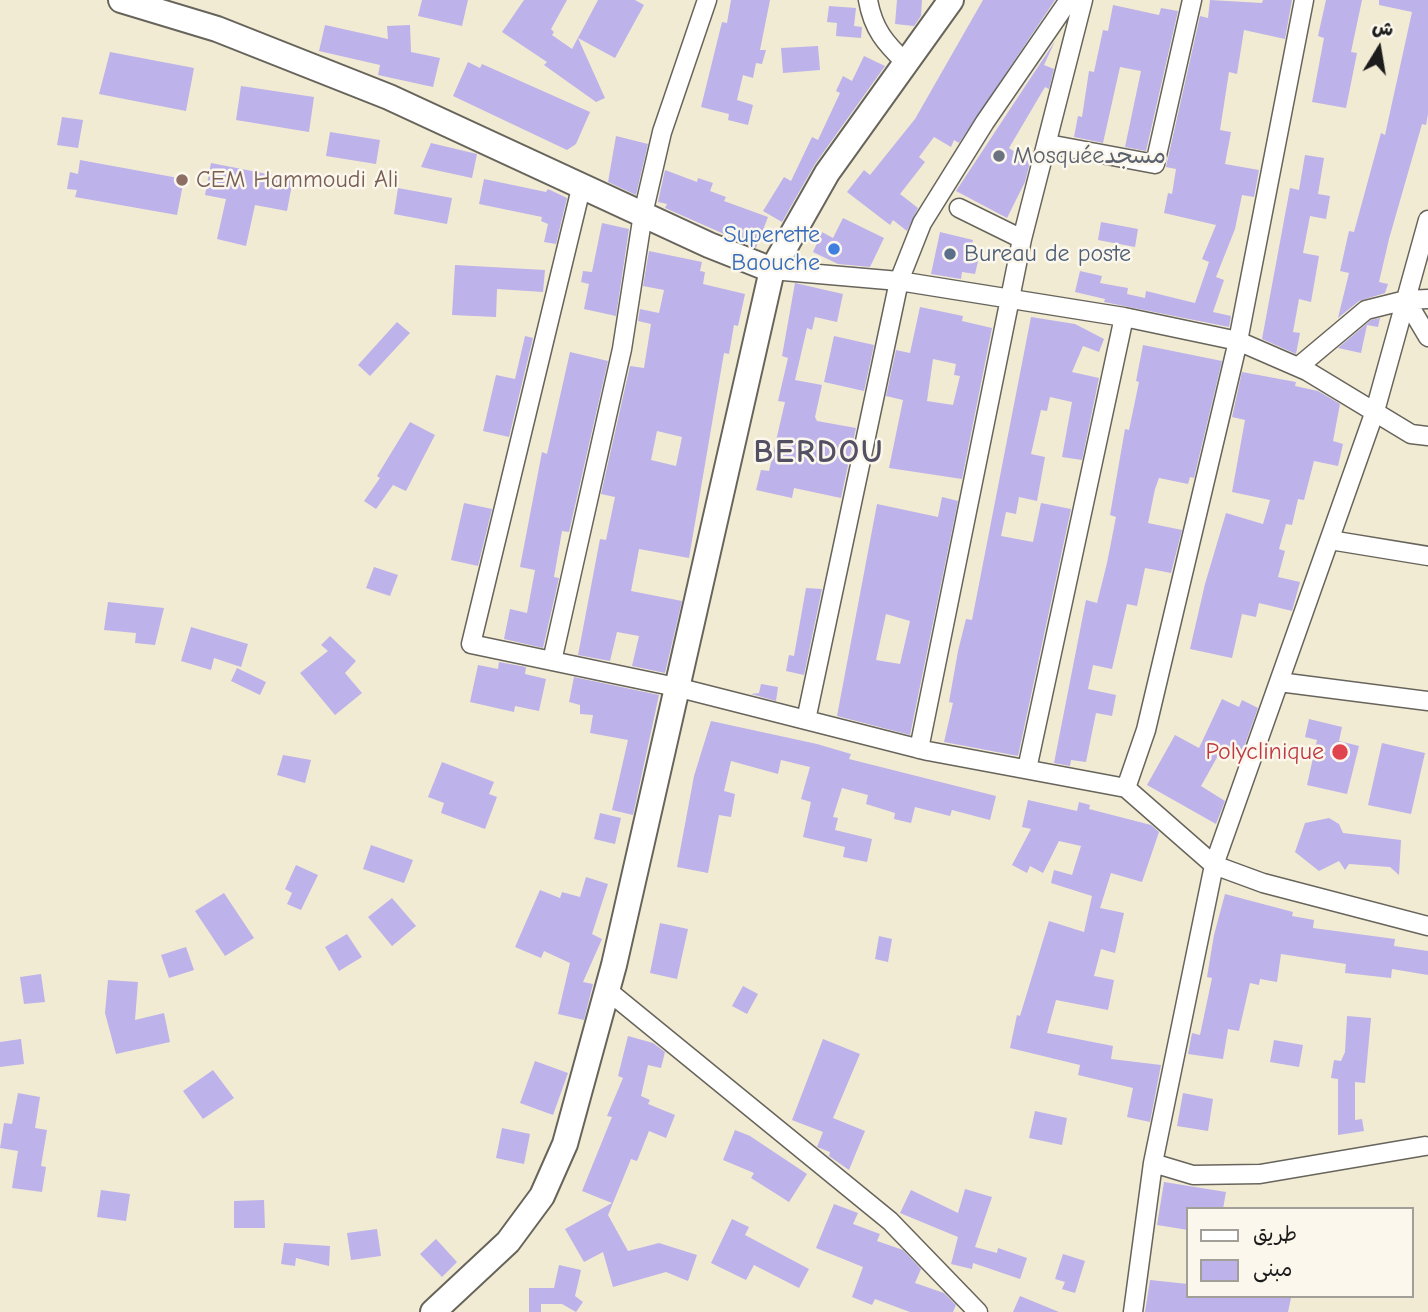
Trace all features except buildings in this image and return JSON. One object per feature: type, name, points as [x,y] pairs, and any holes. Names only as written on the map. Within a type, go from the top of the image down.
[{"type":"main road","points":[[121,0],[217,29],[377,92],[772,270]]},
{"type":"main road","points":[[433,1312],[508,1242],[542,1196],[565,1144],[607,990],[772,270],[827,173],[951,0]]},
{"type":"street","points":[[552,661],[622,349],[643,214],[662,132],[707,0]]},
{"type":"street","points":[[868,0],[872,22],[884,41],[906,63]]},
{"type":"street","points":[[806,720],[899,281],[922,223],[985,122],[1069,0]]},
{"type":"street","points":[[919,749],[1022,239],[1083,0]]},
{"type":"street","points":[[1048,144],[1155,164],[1192,0]]},
{"type":"street","points":[[1126,788],[1146,730],[1238,341],[1304,0]]},
{"type":"street","points":[[582,184],[471,644],[676,687],[919,749],[1126,788],[1214,864],[1264,883],[1428,926]]},
{"type":"street","points":[[959,208],[1022,239]]},
{"type":"street","points":[[1133,1312],[1153,1163],[1214,864],[1375,411],[1428,220]]},
{"type":"street","points":[[772,270],[899,281],[1124,317],[1238,341],[1298,367],[1411,434],[1428,436]]},
{"type":"street","points":[[1298,367],[1366,310],[1406,300],[1428,299]]},
{"type":"street","points":[[1406,300],[1428,337]]},
{"type":"street","points":[[1027,769],[1124,317]]},
{"type":"street","points":[[1330,540],[1428,556]]},
{"type":"street","points":[[1279,682],[1428,701]]},
{"type":"street","points":[[607,990],[890,1221],[978,1312]]},
{"type":"street","points":[[1153,1163],[1193,1175],[1260,1174],[1425,1146]]},
{"type":"place","name":"Mosquéeمسجد","points":[[999,156]]},
{"type":"place","name":"CEM Hammoudi Ali","points":[[182,180]]},
{"type":"place","name":"Superette Baouche","points":[[834,249]]},
{"type":"place","name":"Bureau de poste","points":[[950,254]]},
{"type":"place","name":"Polyclinique","points":[[1340,752]]},
{"type":"district","name":"BERDOU","points":[[819,453]]}]
